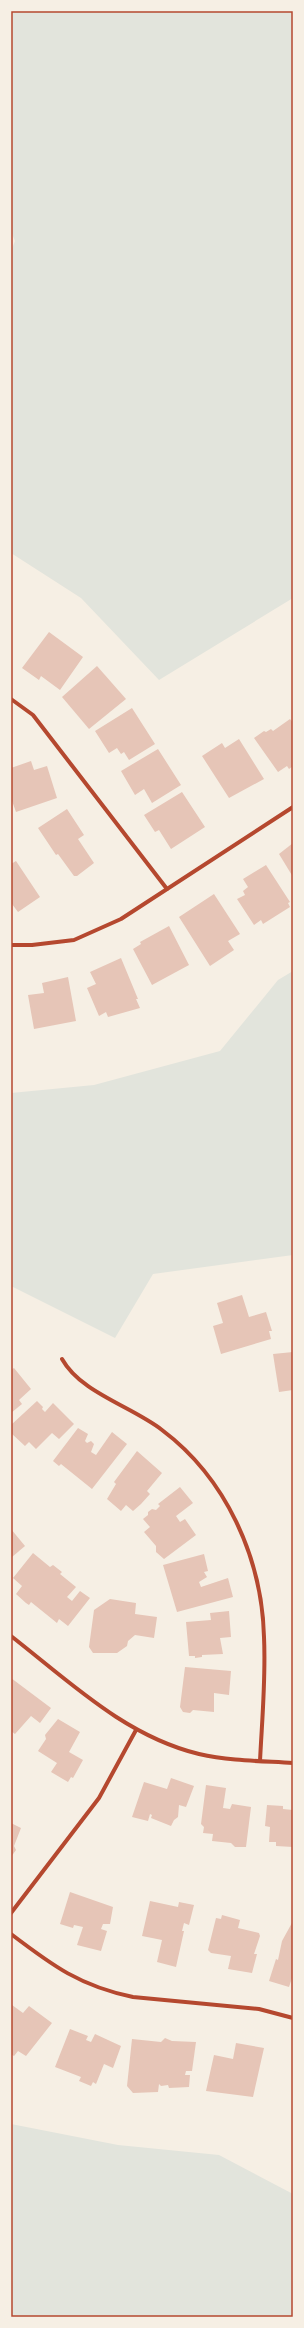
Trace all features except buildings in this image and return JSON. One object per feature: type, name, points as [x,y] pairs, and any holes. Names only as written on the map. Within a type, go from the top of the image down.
[{"type":"street","points":[[11,699],[33,715],[167,889]]},
{"type":"street","points":[[11,944],[32,945],[74,940],[121,919],[293,806]]},
{"type":"street","points":[[62,1359],[74,1376],[85,1385],[146,1419],[179,1444],[219,1490],[238,1527],[254,1567],[263,1619],[264,1666],[260,1761]]},
{"type":"street","points":[[11,1636],[117,1719],[136,1730],[170,1745],[200,1754],[226,1759],[293,1763]]},
{"type":"street","points":[[11,1913],[99,1798],[136,1730]]},
{"type":"street","points":[[11,1934],[63,1972],[97,1988],[133,1997],[259,2009],[293,2018]]},
{"type":"shaded area","points":[[11,11],[293,11],[293,598],[159,680],[81,598],[11,553],[11,251],[15,241],[11,231]]},
{"type":"shaded area","points":[[293,971],[293,1255],[153,1274],[115,1338],[11,1286],[11,1093],[94,1085],[220,1051],[278,980]]},
{"type":"shaded area","points":[[11,2124],[118,2145],[219,2155],[293,2194],[293,2317],[11,2317]]}]
